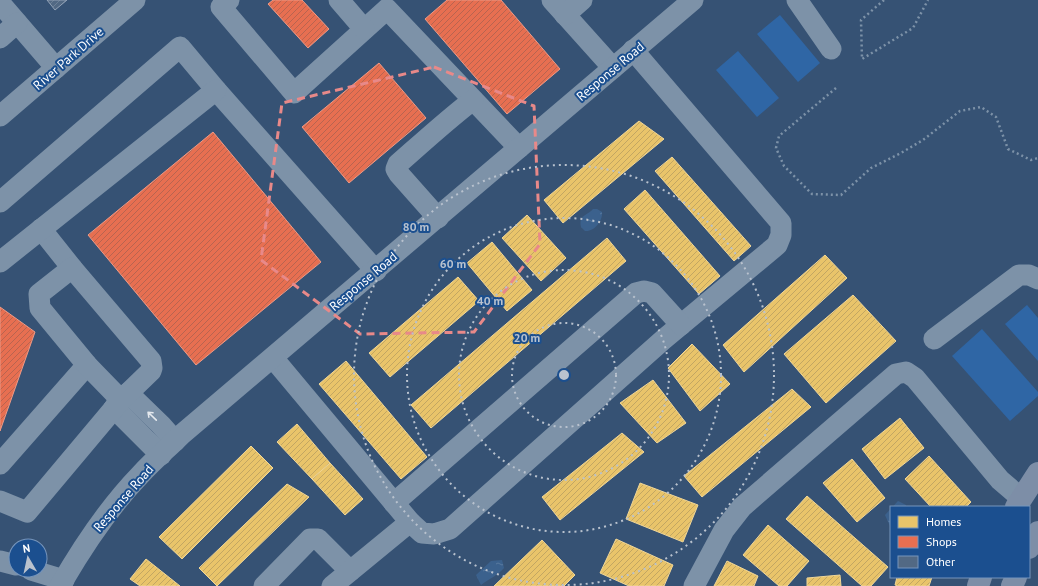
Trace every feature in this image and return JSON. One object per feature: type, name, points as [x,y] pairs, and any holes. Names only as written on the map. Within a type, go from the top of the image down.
[{"type":"main road","points":[[1019,503],[1038,473]]},
{"type":"main road","points":[[1030,546],[1038,532]]},
{"type":"street","name":"River Park Drive","points":[[0,116],[135,0]]},
{"type":"street","points":[[228,0],[221,7],[294,94],[392,4],[473,100],[518,148]]},
{"type":"street","points":[[339,0],[364,29]]},
{"type":"street","points":[[582,0],[559,7],[613,68]]},
{"type":"street","name":"Response Road","points":[[62,583],[73,562],[116,502],[141,473],[175,441],[692,0]]},
{"type":"street","points":[[797,0],[831,49]]},
{"type":"street","points":[[0,3],[56,68]]},
{"type":"street","points":[[0,38],[17,23]]},
{"type":"street","points":[[0,202],[180,47],[216,90],[376,271]]},
{"type":"street","points":[[273,358],[410,522],[422,533],[434,534],[450,529],[681,325],[777,245],[781,235],[780,223],[633,50]]},
{"type":"street","points":[[0,262],[216,90]]},
{"type":"street","points":[[438,218],[396,169],[398,164],[427,137],[473,100]]},
{"type":"street","points":[[0,501],[27,512],[121,400],[151,371],[152,368],[151,361],[41,229]]},
{"type":"street","points":[[72,268],[39,294],[40,308],[87,365],[121,400],[161,455]]},
{"type":"street","points":[[934,340],[1019,275],[1029,275],[1038,279]]},
{"type":"street","points":[[394,503],[636,293],[644,291],[652,293],[681,325]]},
{"type":"street","points":[[0,464],[87,365]]},
{"type":"street","points":[[694,586],[724,530],[742,507],[896,374],[906,372],[915,378],[1019,503]]},
{"type":"street","points":[[121,400],[161,425],[175,441]]},
{"type":"street","points":[[332,586],[410,522]]},
{"type":"street","points":[[264,586],[310,539],[318,539],[350,571]]},
{"type":"street","points":[[48,577],[62,583]]},
{"type":"path","points":[[884,0],[861,20],[862,59],[913,28],[928,0]]},
{"type":"path","points":[[836,88],[779,136],[776,148],[784,166],[812,194],[841,195],[871,168],[923,140],[960,110],[981,106],[996,117],[1008,149],[1032,160],[1038,158]]},
{"type":"highlighted area","points":[[434,67],[534,106],[540,244],[474,332],[360,334],[261,260],[282,103]]},
{"type":"shaded area","points":[[780,15],[820,63],[798,82],[757,34]]},
{"type":"shaded area","points":[[738,51],[779,98],[757,117],[716,70]]},
{"type":"shaded area","points":[[1027,305],[1038,318],[1038,361],[1005,324]]},
{"type":"shaded area","points":[[982,329],[1038,392],[1038,396],[1010,421],[952,356]]},
{"type":"water","points":[[593,209],[597,209],[602,212],[601,219],[595,228],[585,231],[581,227],[581,220]]},
{"type":"water","points":[[898,501],[906,506],[893,506]]},
{"type":"water","points":[[890,510],[890,526],[885,515]]},
{"type":"water","points":[[502,560],[504,568],[481,585],[476,575],[491,561]]},
{"type":"building: Homes","points":[[639,121],[664,139],[563,223],[544,200]]},
{"type":"building: Homes","points":[[672,157],[751,246],[734,261],[655,171]]},
{"type":"building: Homes","points":[[645,190],[720,276],[699,294],[624,209]]},
{"type":"building: Homes","points":[[527,215],[566,258],[541,281],[502,238]]},
{"type":"building: Homes","points":[[607,238],[626,261],[431,428],[411,405]]},
{"type":"building: Homes","points":[[492,242],[532,290],[507,311],[467,263]]},
{"type":"building: Homes","points":[[825,255],[847,278],[744,372],[723,345]]},
{"type":"building: Homes","points":[[458,277],[479,301],[390,377],[369,353]]},
{"type":"building: Homes","points":[[853,295],[896,341],[826,403],[784,354]]},
{"type":"building: Homes","points":[[692,344],[730,384],[700,411],[668,368]]},
{"type":"building: Homes","points":[[346,361],[427,457],[401,479],[319,384]]},
{"type":"building: Homes","points":[[653,380],[686,423],[657,443],[620,403]]},
{"type":"building: Homes","points":[[792,389],[811,407],[702,497],[684,476]]},
{"type":"building: Homes","points":[[900,418],[924,448],[885,479],[862,449]]},
{"type":"building: Homes","points":[[297,424],[330,463],[312,479],[277,442]]},
{"type":"building: Homes","points":[[622,433],[644,452],[560,520],[542,497]]},
{"type":"building: Homes","points":[[251,446],[273,468],[182,559],[159,537]]},
{"type":"building: Homes","points":[[929,456],[971,502],[967,506],[930,506],[905,479]]},
{"type":"building: Homes","points":[[852,459],[885,498],[857,522],[823,483]]},
{"type":"building: Homes","points":[[330,463],[363,499],[345,515],[312,479]]},
{"type":"building: Homes","points":[[640,483],[698,505],[683,542],[626,519]]},
{"type":"building: Homes","points":[[287,484],[309,497],[217,586],[199,568]]},
{"type":"building: Homes","points":[[807,496],[888,567],[871,586],[862,586],[786,519]]},
{"type":"building: Homes","points":[[768,525],[809,561],[787,586],[779,586],[743,555]]},
{"type":"building: Homes","points":[[616,539],[673,565],[664,586],[629,586],[600,573]]},
{"type":"building: Homes","points":[[542,540],[575,575],[564,586],[494,586]]},
{"type":"building: Homes","points":[[146,559],[180,586],[140,586],[130,579]]},
{"type":"building: Homes","points":[[727,561],[758,576],[754,586],[714,586]]},
{"type":"building: Homes","points":[[840,575],[841,586],[807,586],[807,578]]},
{"type":"building: Homes","points":[[897,578],[932,578],[929,586],[895,585]]},
{"type":"building: Shops","points":[[273,0],[302,0],[329,29],[308,48],[268,4]]},
{"type":"building: Shops","points":[[447,0],[501,0],[560,69],[507,114],[425,19]]},
{"type":"building: Shops","points":[[379,63],[426,118],[349,183],[302,127]]},
{"type":"building: Shops","points":[[213,132],[321,262],[196,365],[88,235]]},
{"type":"building: Shops","points":[[0,307],[35,332],[0,431]]},
{"type":"building: Other","points":[[47,0],[67,0],[55,10]]}]
